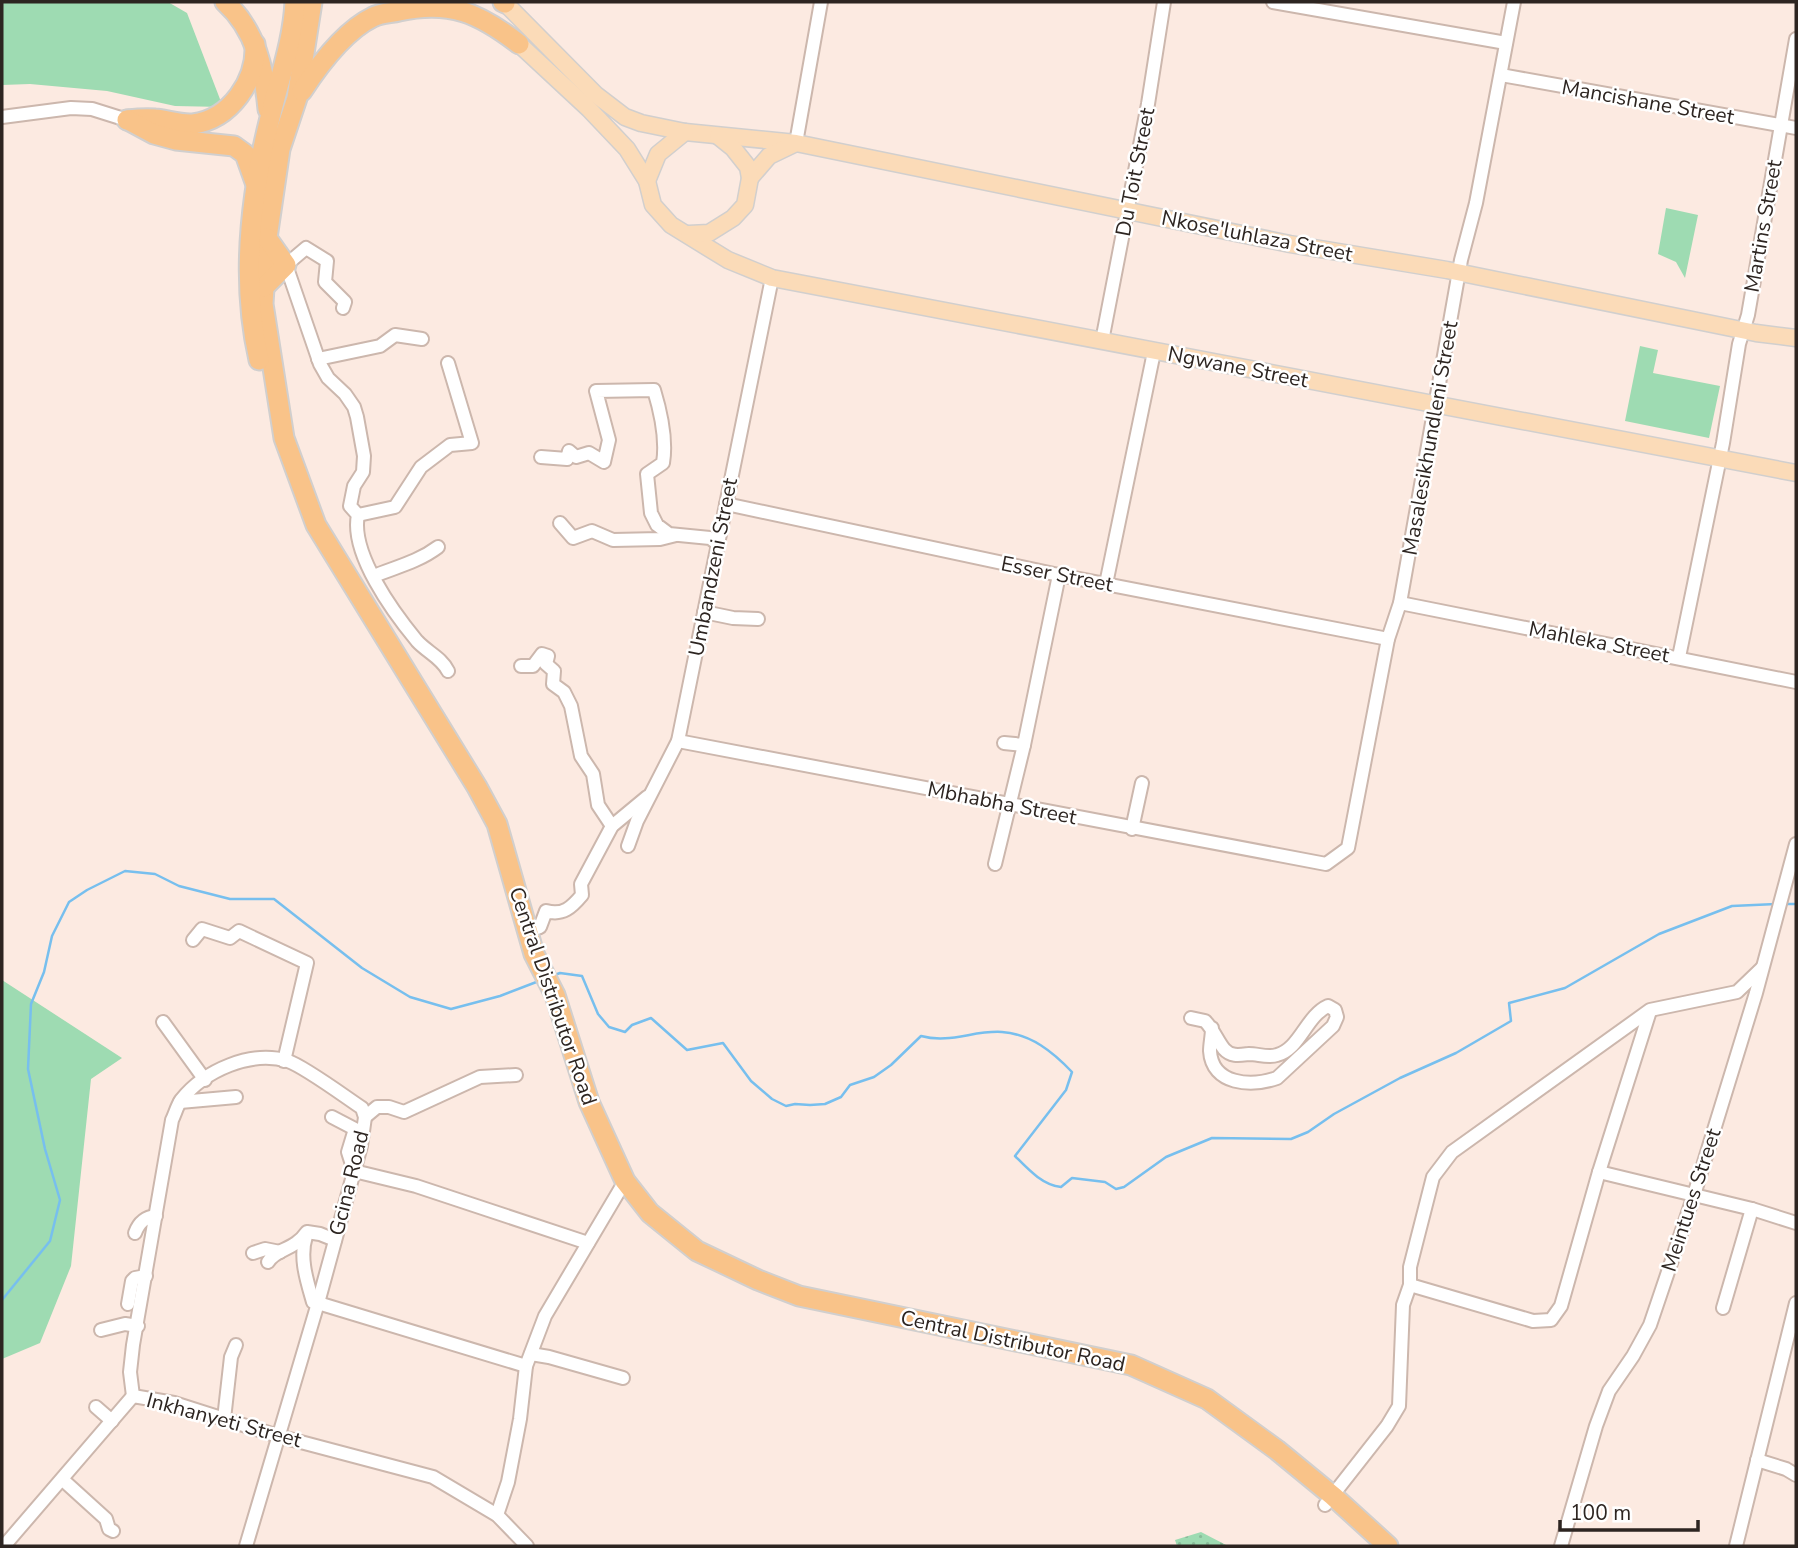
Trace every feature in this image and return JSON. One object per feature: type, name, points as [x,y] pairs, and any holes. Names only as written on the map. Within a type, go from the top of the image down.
[{"type":"highway","points":[[225,2],[247,27],[255,44],[262,64],[269,120]]},
{"type":"highway","name":"Central Distributor Road","points":[[295,2],[284,69],[255,182],[249,269],[251,328],[278,441],[311,526],[491,828],[512,910],[551,996],[589,1102],[623,1185],[650,1213],[697,1251],[799,1296],[1131,1365],[1207,1399],[1277,1450],[1373,1546]]},
{"type":"highway","name":"Central Distributor Road","points":[[312,2],[298,98],[280,149],[267,238],[264,287],[266,327],[284,438],[316,525],[470,775],[497,824],[532,957]]},
{"type":"highway","points":[[480,2],[519,44]]},
{"type":"highway","points":[[298,98],[324,58],[374,16],[421,6],[446,7],[485,19],[519,44]]},
{"type":"highway","points":[[127,120],[152,118],[193,124],[219,115],[230,108],[248,81],[256,59],[255,44]]},
{"type":"highway","points":[[127,120],[155,134],[176,140],[234,146],[245,154],[255,182]]},
{"type":"highway","points":[[264,287],[286,265],[267,238]]},
{"type":"highway","name":"Central Distributor Road","points":[[1329,1501],[1388,1546]]},
{"type":"main road","points":[[504,2],[612,108],[641,123],[718,136],[742,157],[748,167],[750,178],[745,205],[733,218],[709,233],[689,234],[671,225],[653,205],[647,181],[627,149],[519,44]]},
{"type":"main road","points":[[647,181],[658,154],[685,132]]},
{"type":"main road","name":"Nkose'luhlaza Street","points":[[718,136],[796,143],[1290,244],[1460,273],[1796,338]]},
{"type":"main road","points":[[750,178],[769,156],[796,143]]},
{"type":"main road","name":"Ngwane Street","points":[[689,234],[728,260],[772,278],[1796,473]]},
{"type":"street","points":[[796,143],[821,2]]},
{"type":"street","name":"Du Toit Street","points":[[1102,341],[1128,211],[1164,2]]},
{"type":"street","points":[[1273,2],[1506,43]]},
{"type":"street","name":"Masalesikhundleni Street","points":[[1326,864],[1348,848],[1388,639],[1401,603],[1435,404],[1514,2]]},
{"type":"street","name":"Martins Street","points":[[1719,457],[1796,39]]},
{"type":"street","name":"Mancishane Street","points":[[1501,75],[1796,128]]},
{"type":"street","points":[[2,117],[71,108],[92,109],[127,120]]},
{"type":"street","points":[[343,308],[345,302],[325,282],[327,261],[306,248],[286,265],[318,359],[328,378],[354,407],[357,417],[364,456],[363,472],[354,486],[350,506],[358,515]]},
{"type":"street","name":"Umbandzeni Street","points":[[628,846],[678,741],[772,278]]},
{"type":"street","points":[[318,359],[380,346],[395,335],[422,339]]},
{"type":"street","points":[[1106,584],[1154,352]]},
{"type":"street","points":[[358,515],[395,507],[421,467],[450,445],[472,443],[448,363]]},
{"type":"street","points":[[541,457],[567,459],[569,451],[576,457],[589,453],[604,462],[609,440],[596,391],[654,390],[660,410],[665,450],[663,463],[647,474],[651,513],[657,526],[669,534],[709,538],[718,544]]},
{"type":"street","points":[[1679,657],[1719,457]]},
{"type":"street","name":"Esser Street","points":[[726,504],[1059,575],[1388,639]]},
{"type":"street","points":[[358,515],[358,544],[391,607],[418,642],[445,664],[448,671]]},
{"type":"street","points":[[560,523],[573,538],[592,531],[612,540],[660,539],[676,535]]},
{"type":"street","points":[[374,576],[409,564],[438,547]]},
{"type":"street","points":[[995,864],[1024,745],[1059,575]]},
{"type":"street","name":"Mahleka Street","points":[[1401,603],[1796,682]]},
{"type":"street","points":[[705,612],[733,618],[758,618]]},
{"type":"street","points":[[521,666],[533,666],[540,652],[548,656],[546,664],[554,671],[553,684],[564,692],[571,706],[581,756],[593,774],[598,804],[612,826]]},
{"type":"street","name":"Mbhabha Street","points":[[678,741],[1326,864]]},
{"type":"street","points":[[1004,743],[1024,745]]},
{"type":"street","points":[[1132,829],[1142,783]]},
{"type":"street","points":[[527,931],[540,926],[546,911],[553,913],[570,908],[582,895],[581,884],[612,826],[652,793]]},
{"type":"street","name":"Meintues Street","points":[[1561,1546],[1609,1391],[1650,1325],[1694,1195],[1791,869],[1796,844]]},
{"type":"street","points":[[193,940],[202,929],[230,938],[239,931],[307,963],[284,1061]]},
{"type":"street","points":[[1329,1501],[1387,1426],[1399,1406],[1403,1305],[1410,1285],[1410,1267],[1428,1191],[1442,1164],[1452,1152],[1650,1010],[1737,992],[1762,968]]},
{"type":"street","points":[[1191,1018],[1206,1021],[1212,1028],[1224,1050],[1229,1053],[1276,1056],[1286,1051],[1320,1010],[1328,1006],[1335,1010],[1337,1017],[1333,1026],[1277,1078],[1266,1082],[1238,1082],[1226,1079],[1216,1071],[1210,1052],[1212,1028]]},
{"type":"street","points":[[1410,1285],[1533,1321],[1551,1320],[1561,1306],[1599,1172],[1650,1010]]},
{"type":"street","points":[[163,1021],[205,1080]]},
{"type":"street","name":"Gcina Road","points":[[180,1102],[205,1080],[239,1061],[266,1058],[290,1062],[362,1108],[365,1117],[354,1171],[335,1240],[246,1546]]},
{"type":"street","points":[[365,1117],[377,1107],[389,1107],[404,1112],[480,1077],[516,1075]]},
{"type":"street","points":[[133,1396],[130,1372],[172,1120],[180,1102],[236,1097]]},
{"type":"street","points":[[332,1117],[355,1129],[348,1152],[354,1171],[416,1186],[588,1243]]},
{"type":"street","points":[[1599,1172],[1752,1209],[1796,1223]]},
{"type":"street","points":[[497,1515],[508,1482],[529,1360],[545,1316],[623,1185]]},
{"type":"street","points":[[1723,1308],[1752,1209]]},
{"type":"street","points":[[135,1233],[141,1222],[156,1216]]},
{"type":"street","points":[[307,1233],[320,1234],[335,1240]]},
{"type":"street","points":[[268,1262],[272,1255],[300,1242],[307,1233]]},
{"type":"street","points":[[307,1233],[303,1246],[306,1278],[316,1302],[529,1360],[567,1362],[623,1378]]},
{"type":"street","points":[[253,1253],[265,1249],[281,1252]]},
{"type":"street","points":[[128,1304],[132,1281],[146,1276]]},
{"type":"street","points":[[1736,1546],[1796,1303]]},
{"type":"street","points":[[101,1330],[125,1324],[138,1326]]},
{"type":"street","points":[[224,1419],[231,1357],[236,1345]]},
{"type":"street","name":"Inkhanyeti Street","points":[[4,1546],[133,1396],[174,1403],[278,1436],[433,1477],[497,1515],[527,1546]]},
{"type":"street","points":[[96,1407],[112,1421]]},
{"type":"street","points":[[1758,1460],[1779,1466],[1796,1475]]},
{"type":"street","points":[[63,1480],[106,1519],[109,1529],[113,1531]]},
{"type":"green space","points":[[2,2],[168,2],[187,13],[223,107],[175,106],[107,91],[30,84],[2,85]]},
{"type":"green space","points":[[1666,208],[1698,215],[1685,278],[1676,262],[1658,254]]},
{"type":"green space","points":[[1640,346],[1658,350],[1653,373],[1720,386],[1709,438],[1625,421]]},
{"type":"green space","points":[[2,980],[122,1058],[91,1079],[71,1266],[40,1343],[2,1359]]},
{"type":"green space","points":[[1201,1532],[1228,1546],[1177,1546],[1175,1540]]},
{"type":"waterway","points":[[2,1300],[50,1241],[60,1200],[45,1149],[28,1069],[31,1004],[44,972],[52,936],[69,902],[87,890],[125,871],[155,874],[179,886],[230,899],[274,899],[362,968],[410,997],[451,1009],[500,996],[539,981]]},
{"type":"waterway","points":[[552,976],[560,973],[582,976],[598,1014],[609,1027],[625,1032],[632,1025],[651,1018],[687,1050],[723,1043],[751,1081],[772,1099],[786,1106],[825,1104],[841,1097],[850,1085],[874,1077],[891,1065],[921,1036],[952,1038],[992,1032],[1022,1036],[1049,1051],[1072,1072],[1066,1090],[1015,1156],[1035,1175],[1054,1186],[1061,1187],[1072,1178],[1105,1182],[1116,1189],[1124,1187],[1166,1157],[1212,1138],[1291,1139],[1308,1132],[1334,1114],[1400,1078],[1456,1053],[1511,1021],[1509,1003],[1565,988],[1659,934],[1732,906],[1776,904]]},
{"type":"waterway","points":[[1786,904],[1796,904]]}]
